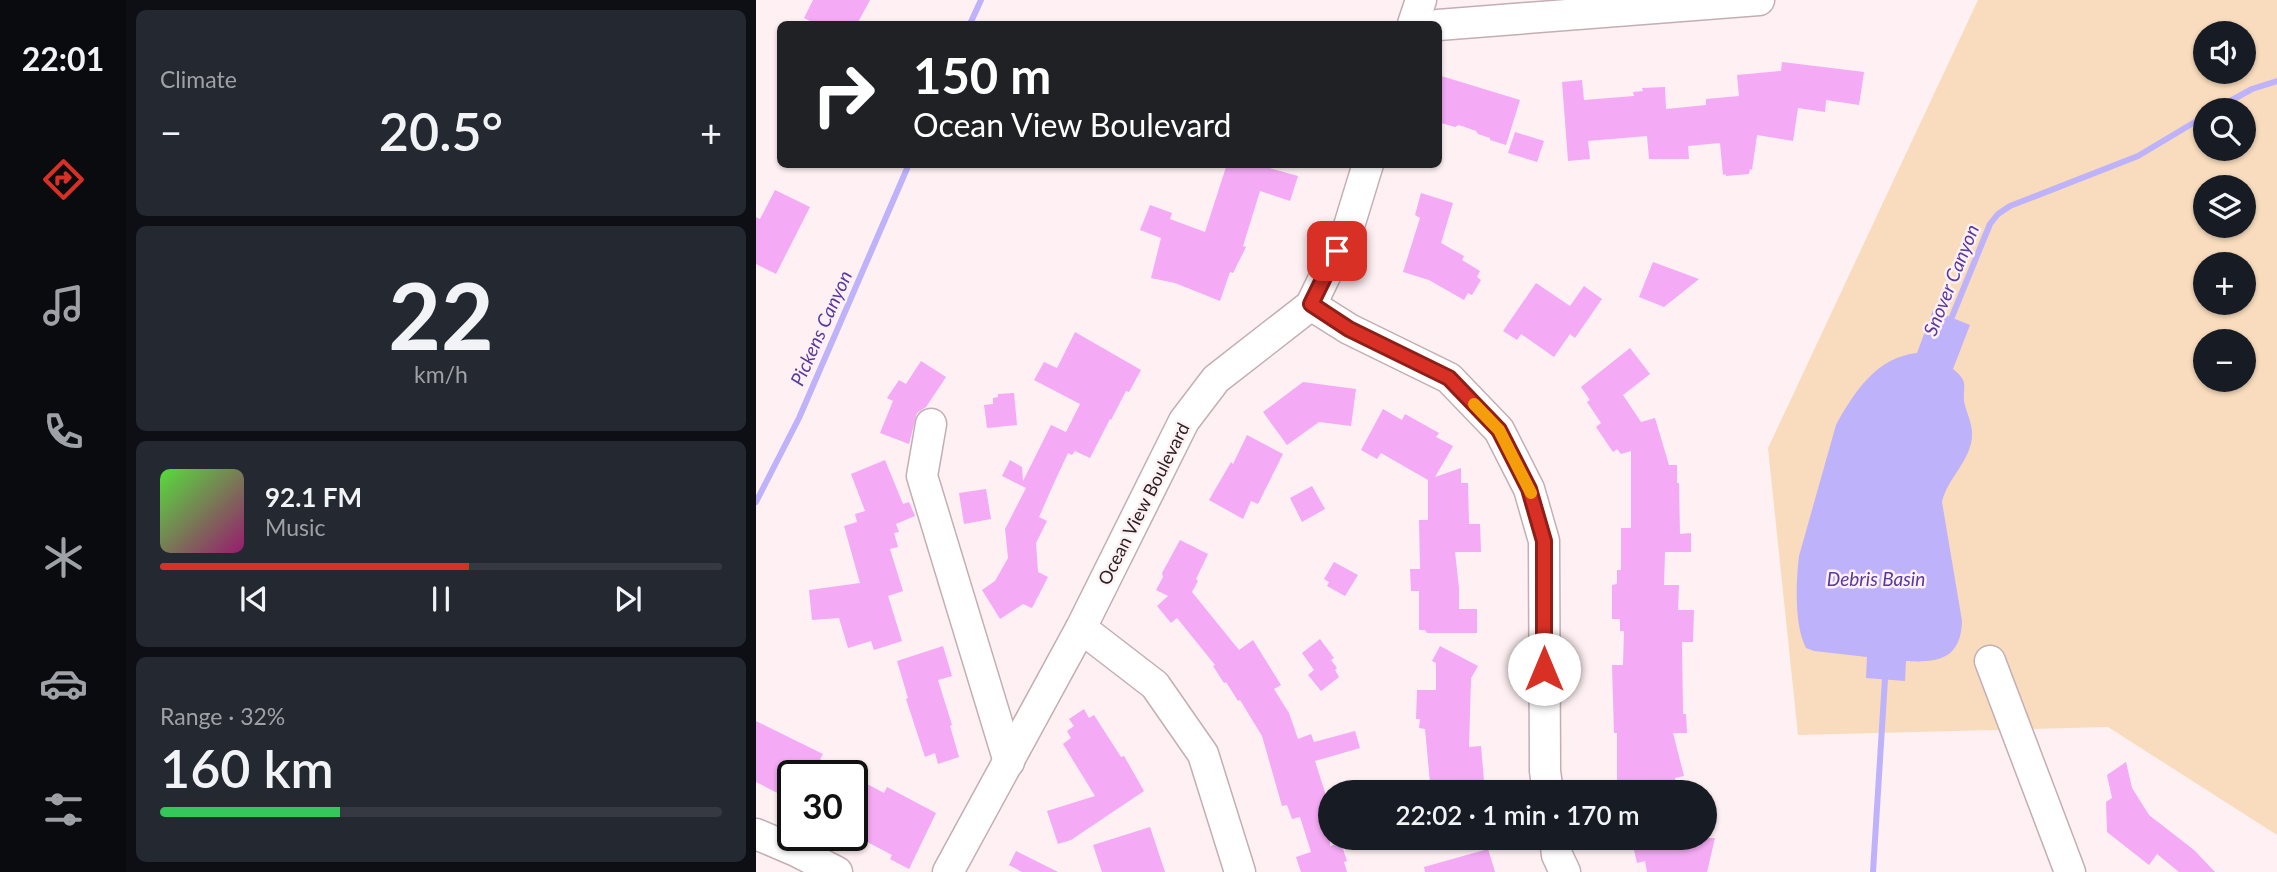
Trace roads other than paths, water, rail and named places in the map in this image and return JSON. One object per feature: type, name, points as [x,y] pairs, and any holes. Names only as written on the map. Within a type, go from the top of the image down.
[{"type":"street","points":[[1414,21],[1421,0]]},
{"type":"street","points":[[1442,25],[1759,0]]},
{"type":"street","name":"Ocean View Boulevard","points":[[948,872],[1081,628],[1184,421],[1216,379],[1311,304],[1349,226],[1367,168]]},
{"type":"street","points":[[1311,304],[1349,329],[1449,378],[1499,430],[1529,489],[1544,541],[1546,780]]},
{"type":"street","points":[[931,424],[922,476],[1009,762]]},
{"type":"street","points":[[1081,628],[1155,685],[1203,754],[1240,872]]},
{"type":"street","points":[[1990,661],[2070,872]]},
{"type":"street","points":[[756,834],[837,872]]},
{"type":"street","points":[[1556,850],[1565,872]]},
{"type":"water","name":"Debris Basin","points":[[1933,310],[1970,325],[1953,369],[1964,384],[1964,401],[1972,429],[1971,442],[1942,502],[1962,621],[1961,634],[1957,644],[1946,656],[1928,661],[1906,661],[1905,681],[1866,678],[1867,657],[1806,648],[1798,615],[1799,556],[1836,425],[1868,378],[1890,361],[1917,353]]},
{"type":"waterway","name":"Pickens Canyon","points":[[971,21],[981,0]]},
{"type":"waterway","name":"Snover Canyon","points":[[2236,98],[2252,89],[2277,81]]},
{"type":"waterway","name":"Snover Canyon","points":[[1949,324],[1990,224],[1998,214],[2010,206],[2138,156],[2193,123]]},
{"type":"waterway","name":"Pickens Canyon","points":[[756,502],[799,418],[907,168]]},
{"type":"waterway","points":[[1873,872],[1885,679]]}]
